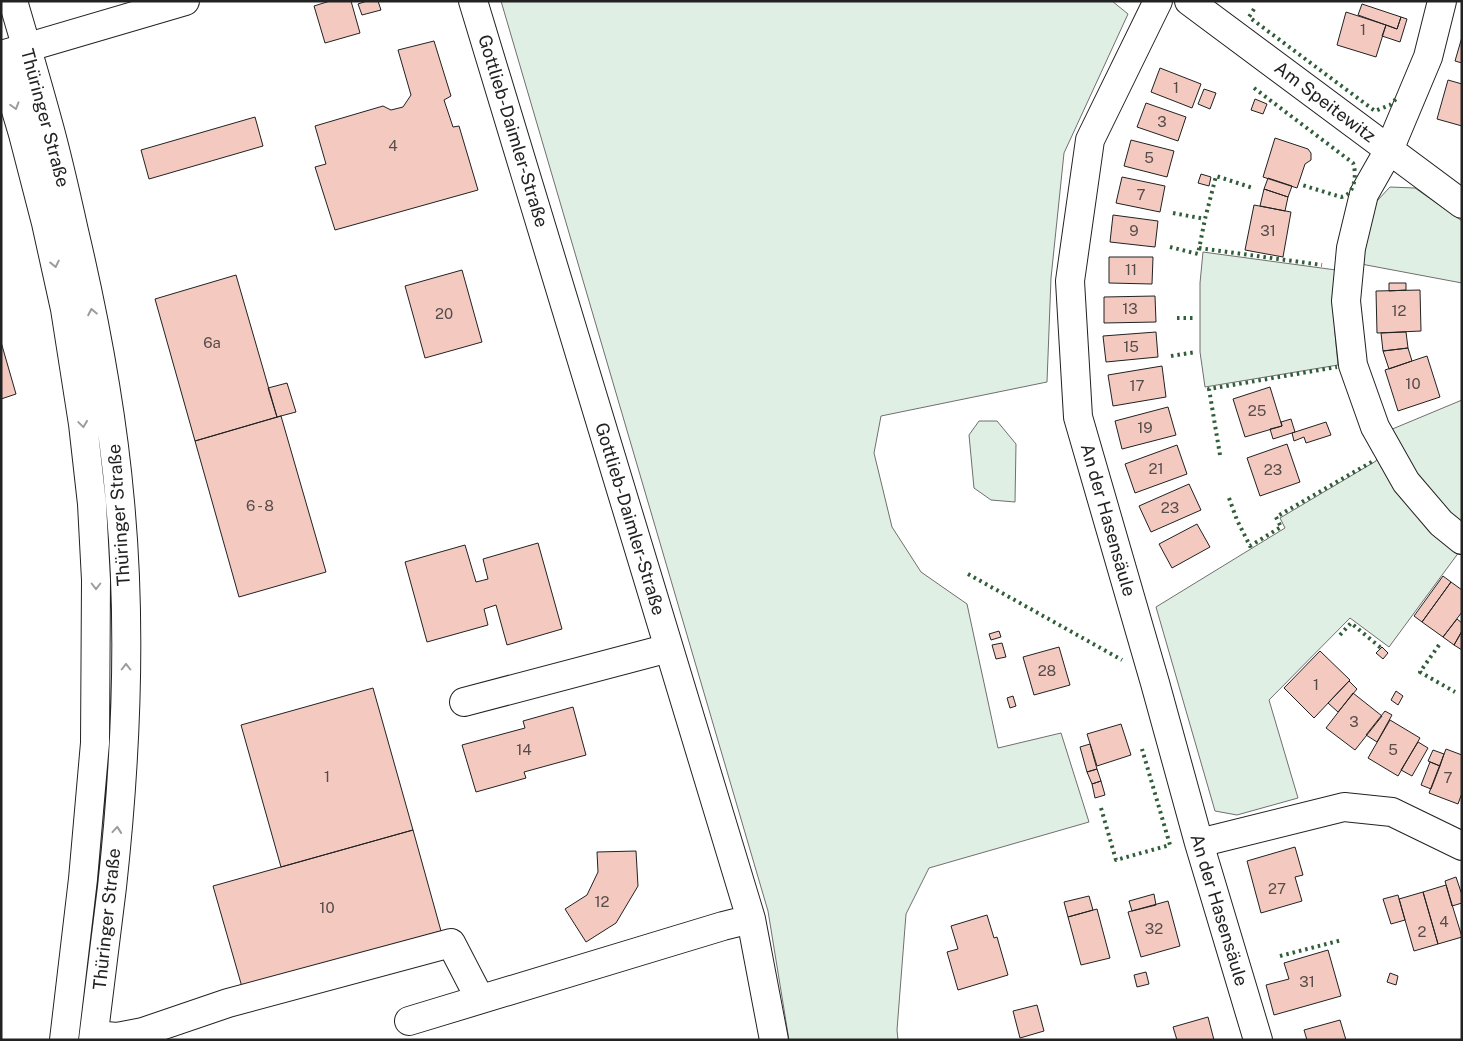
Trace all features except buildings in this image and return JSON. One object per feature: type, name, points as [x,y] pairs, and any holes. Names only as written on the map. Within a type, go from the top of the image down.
[{"type":"street","name":"Thüringer Straße","points":[[13,1],[14,51],[48,124],[84,274],[113,431],[121,503],[125,584],[126,669],[124,750],[112,885],[94,1037]]},
{"type":"street","points":[[14,51],[185,1]]},
{"type":"street","name":"Gottlieb-Daimler-Straße","points":[[473,1],[752,919],[774,1040]]},
{"type":"street","name":"An der Hasensäule","points":[[1158,1],[1090,140],[1070,281],[1078,418],[1199,843],[1258,1040]]},
{"type":"street","name":"Am Speitewitz","points":[[1189,1],[1462,204]]},
{"type":"street","points":[[1442,1],[1428,57],[1389,150],[1364,194],[1351,248],[1346,301],[1352,365],[1375,427],[1406,482],[1441,523],[1462,540]]},
{"type":"street","name":"Thüringer Straße","points":[[1,60],[23,134],[46,223],[65,309],[83,424],[92,504],[96,580],[95,743],[83,879],[64,1035]]},
{"type":"street","points":[[464,702],[669,648]]},
{"type":"street","points":[[1199,843],[1344,807],[1392,812],[1462,846]]},
{"type":"street","points":[[409,1021],[723,926],[752,919]]},
{"type":"street","points":[[64,1035],[94,1037],[143,1032],[228,1004],[451,942],[480,999]]},
{"type":"green space","points":[[501,1],[1112,1],[1128,14],[1064,153],[1051,278],[1047,382],[881,416],[874,453],[892,527],[921,572],[967,604],[998,748],[1061,733],[1089,822],[929,868],[906,914],[897,1030],[898,1040],[789,1040],[768,911]]},
{"type":"green space","points":[[1390,187],[1415,188],[1462,221],[1462,283],[1361,264],[1376,202]]},
{"type":"green space","points":[[1203,252],[1336,270],[1334,306],[1338,365],[1205,387],[1200,352],[1200,283]]},
{"type":"green space","points":[[1462,400],[1462,548],[1389,647],[1350,618],[1269,700],[1298,798],[1237,815],[1215,811],[1156,607],[1285,528],[1280,518],[1376,461],[1390,430]]},
{"type":"green space","points":[[979,421],[997,421],[1016,444],[1015,502],[991,500],[974,488],[969,435]]},
{"type":"hedge","points":[[1254,9],[1249,17],[1375,111],[1390,105],[1397,98]]},
{"type":"hedge","points":[[1254,88],[1353,163],[1354,183],[1346,195],[1341,197],[1302,185]]},
{"type":"hedge","points":[[1170,247],[1198,254],[1216,176],[1253,188]]},
{"type":"hedge","points":[[1173,213],[1205,219]]},
{"type":"hedge","points":[[1199,248],[1322,265]]},
{"type":"hedge","points":[[1177,318],[1196,318]]},
{"type":"hedge","points":[[1171,356],[1196,352]]},
{"type":"hedge","points":[[1220,455],[1209,389],[1337,367]]},
{"type":"hedge","points":[[1229,498],[1250,546],[1281,527],[1276,517],[1375,460]]},
{"type":"hedge","points":[[968,574],[1122,660]]},
{"type":"hedge","points":[[1340,635],[1351,623],[1381,648]]},
{"type":"hedge","points":[[1439,645],[1420,672],[1455,692]]},
{"type":"hedge","points":[[1101,808],[1116,860],[1170,845],[1142,749]]},
{"type":"hedge","points":[[1280,956],[1342,940]]}]
